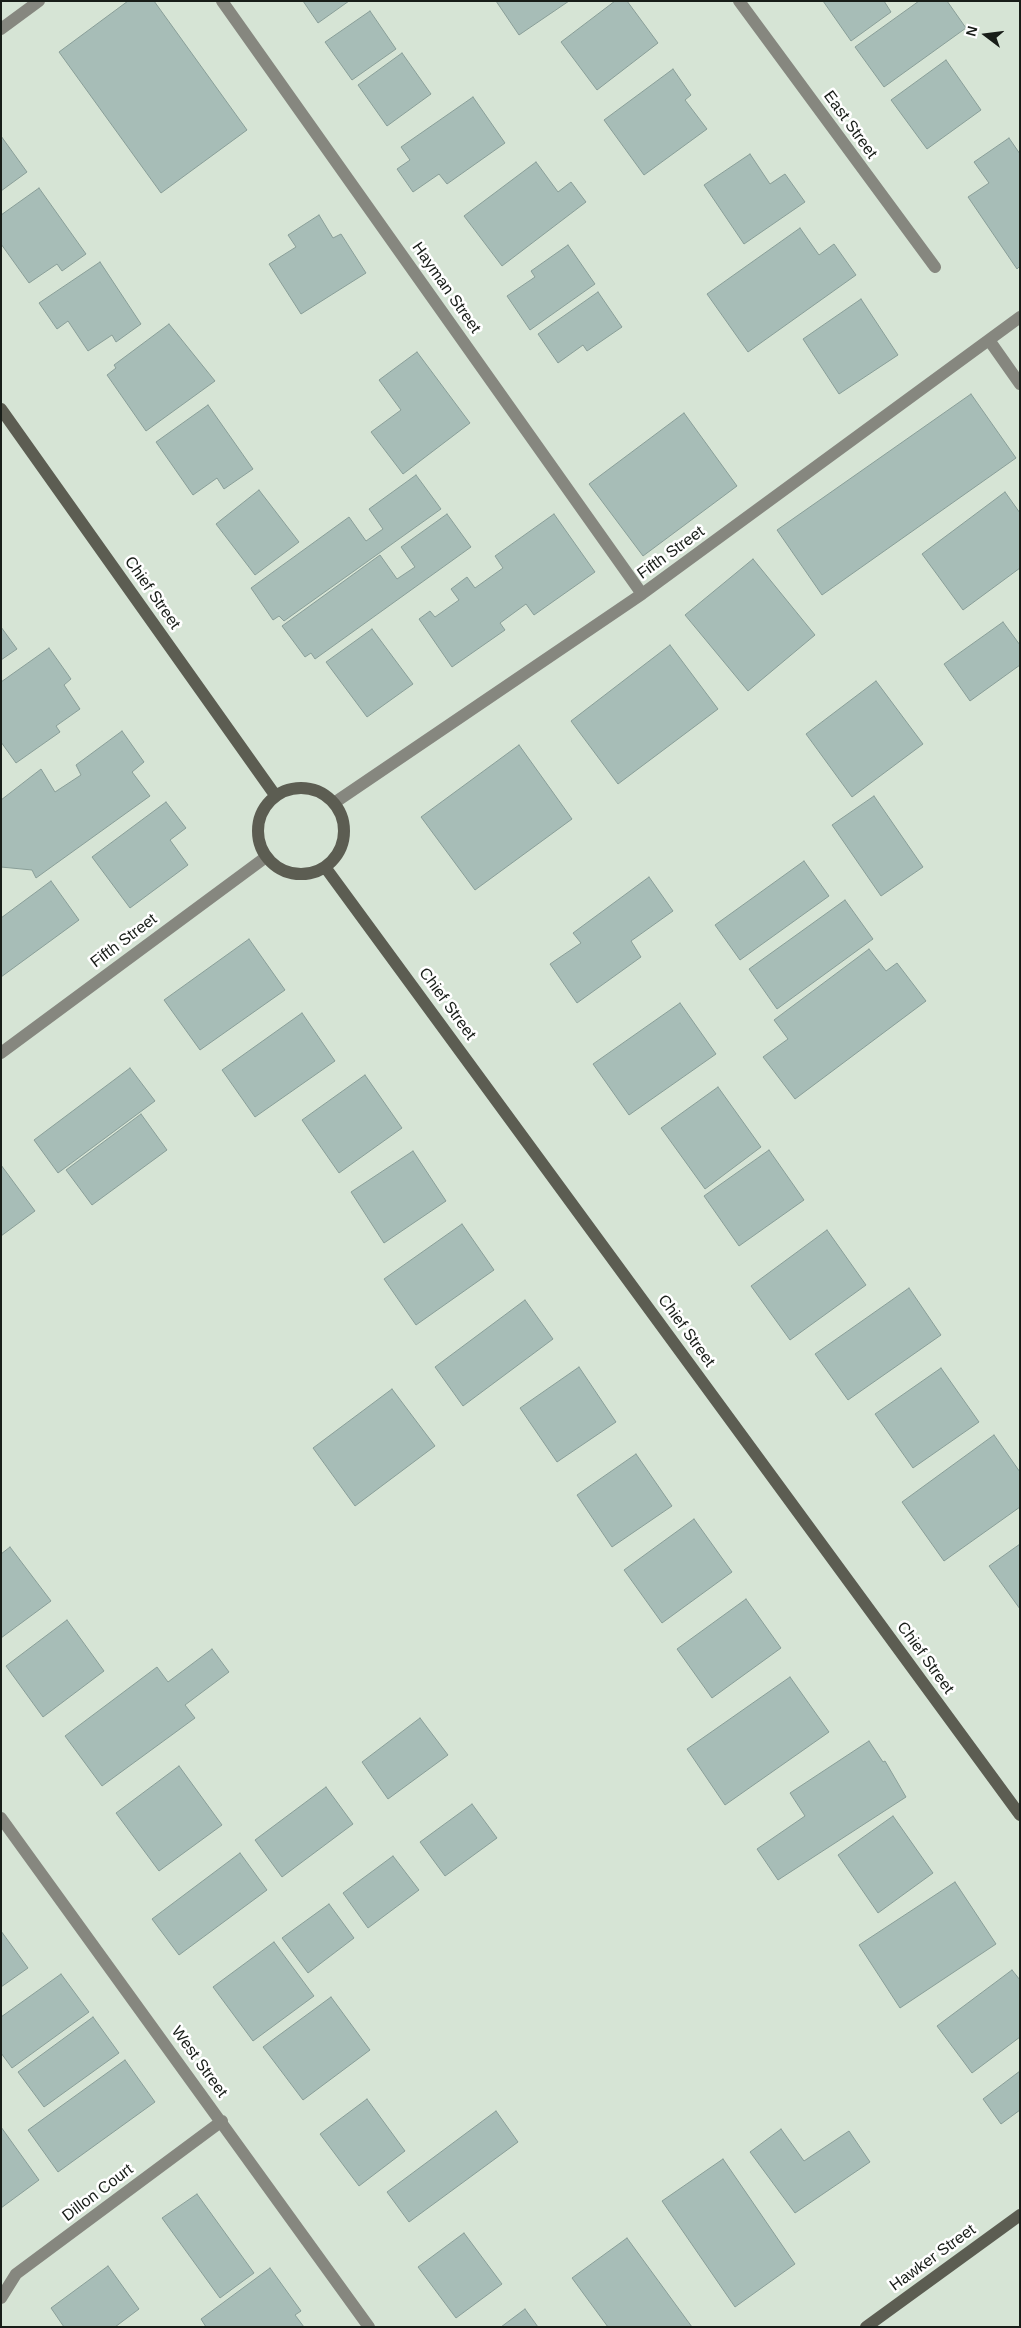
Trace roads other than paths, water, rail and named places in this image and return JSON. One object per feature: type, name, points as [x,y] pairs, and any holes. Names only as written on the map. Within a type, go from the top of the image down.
[{"type":"street","points":[[1,29],[39,1]]},
{"type":"street","name":"Hayman Street","points":[[222,1],[642,594]]},
{"type":"street","name":"East Street","points":[[739,1],[935,267]]},
{"type":"street","name":"Fifth Street","points":[[334,803],[642,594],[1020,317]]},
{"type":"street","points":[[989,340],[1020,384]]},
{"type":"street","name":"Chief Street","points":[[1,409],[275,796]]},
{"type":"street","points":[[304,788],[321,792],[334,803],[343,820],[344,837],[338,854],[325,867],[315,872],[298,874],[281,870],[266,857],[258,841],[258,823],[264,808],[275,796],[290,789],[304,788]]},
{"type":"street","name":"Fifth Street","points":[[1,1053],[266,857]]},
{"type":"street","name":"Chief Street","points":[[325,867],[1020,1815]]},
{"type":"street","name":"West Street","points":[[1,1818],[222,2121],[369,2327]]},
{"type":"street","name":"Dillon Court","points":[[1,2298],[16,2274],[222,2121]]},
{"type":"street","name":"Hawker Street","points":[[866,2327],[1020,2215]]}]
